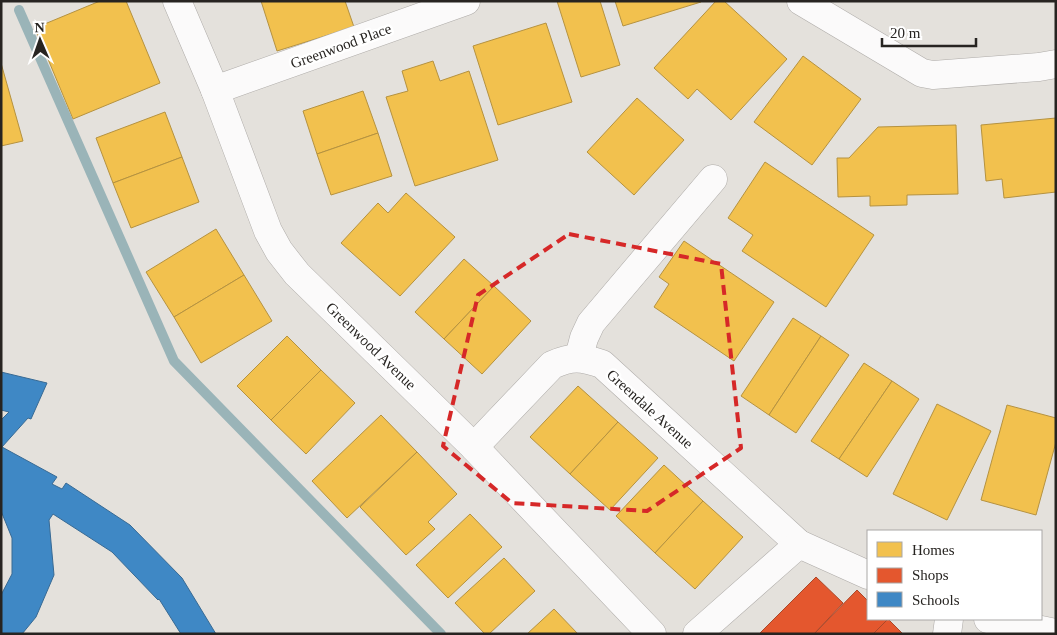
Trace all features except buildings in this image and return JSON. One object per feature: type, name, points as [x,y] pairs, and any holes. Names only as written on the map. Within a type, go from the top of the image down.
[{"type":"street","name":"Greenwood Avenue","points":[[177,1],[215,90],[268,230],[279,251],[297,274],[474,447],[652,634]]},
{"type":"street","name":"Greenwood Place","points":[[215,90],[466,1]]},
{"type":"street","points":[[801,1],[922,73],[933,75],[1056,64]]},
{"type":"street","points":[[578,358],[584,338],[592,323],[713,179]]},
{"type":"street","name":"Greendale Avenue","points":[[474,447],[552,365],[566,359],[578,358],[602,364],[799,544],[867,575]]},
{"type":"street","points":[[704,632],[799,544]]},
{"type":"street","points":[[946,634],[949,620]]},
{"type":"street","points":[[993,620],[1056,633]]},
{"type":"highlighted area","points":[[569,234],[721,264],[741,448],[647,511],[512,503],[443,446],[478,295]]},
{"type":"waterway","points":[[19,10],[174,361],[441,634]]}]
